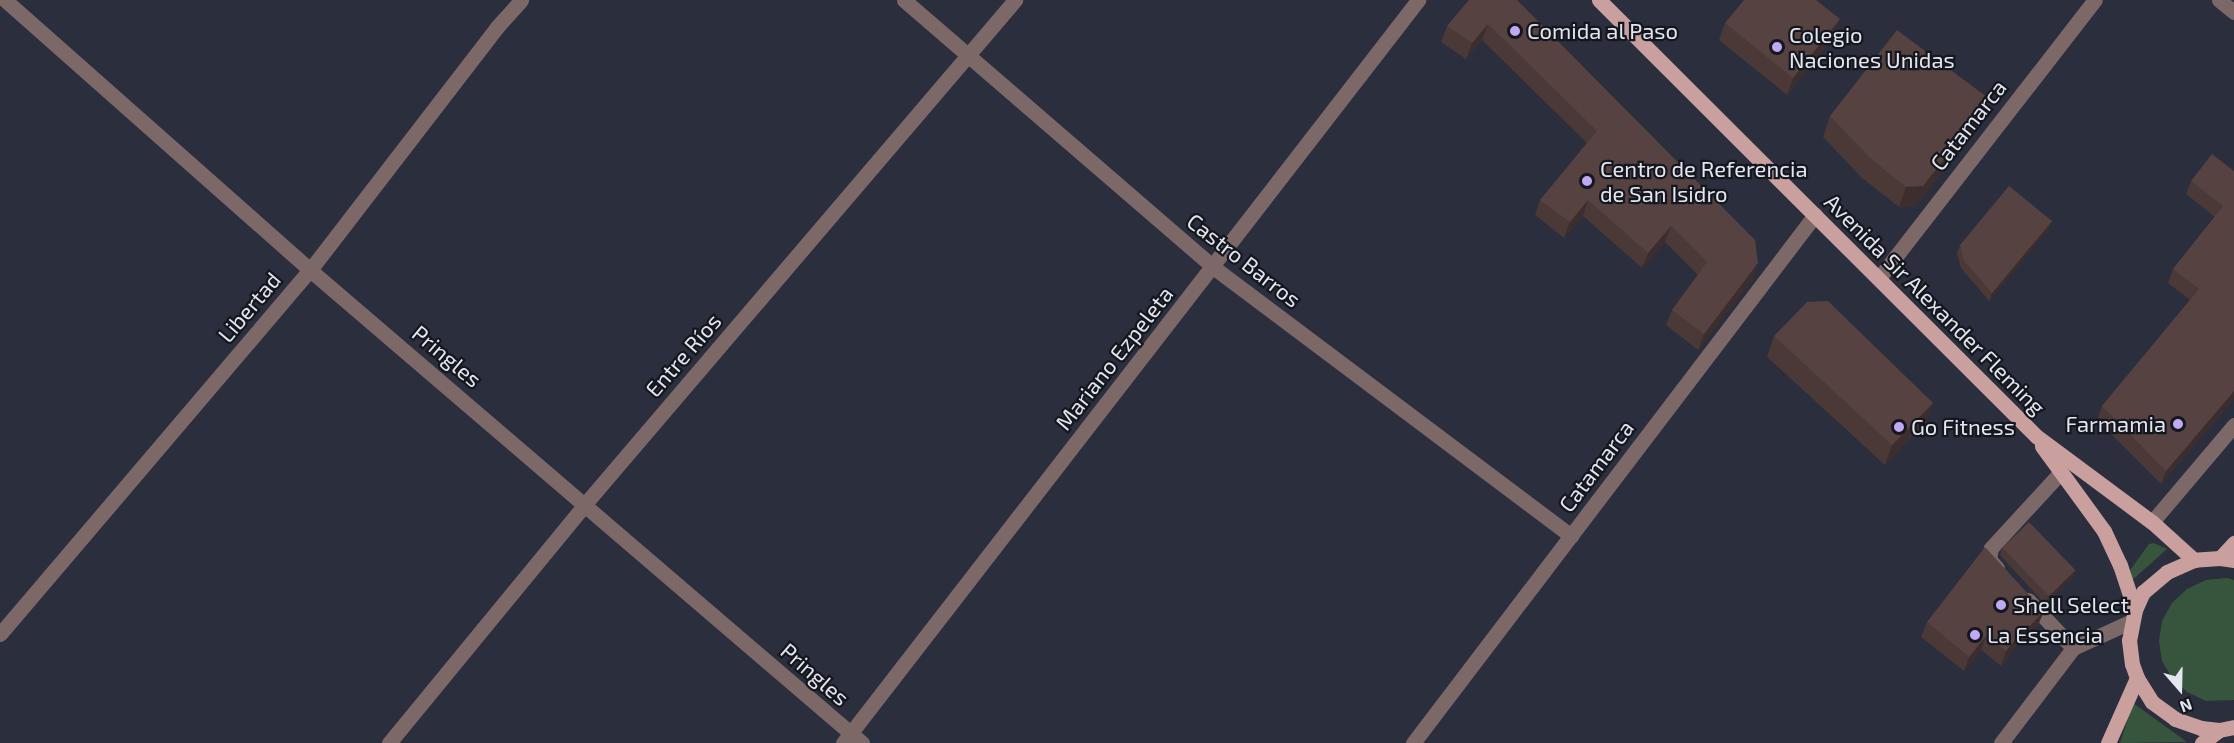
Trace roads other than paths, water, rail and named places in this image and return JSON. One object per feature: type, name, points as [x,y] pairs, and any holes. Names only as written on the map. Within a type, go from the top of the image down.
[{"type":"main road","name":"Avenida Sir Alexander Fleming","points":[[1599,0],[2036,436],[2152,522],[2194,560]]},
{"type":"main road","name":"Avenida Sir Alexander Fleming","points":[[2036,436],[2060,472],[2088,506],[2103,531],[2120,565],[2133,616]]},
{"type":"main road","points":[[2227,728],[2201,728],[2175,719],[2152,702],[2137,678],[2132,664],[2129,640],[2133,616],[2143,592],[2167,572],[2194,560],[2227,559],[2234,543]]},
{"type":"main road","points":[[2108,743],[2137,678]]},
{"type":"main road","points":[[2202,743],[2227,728]]},
{"type":"street","name":"Pringles","points":[[5,0],[310,270],[585,504],[852,740]]},
{"type":"street","name":"Libertad","points":[[0,634],[310,270],[497,27],[521,0]]},
{"type":"street","name":"Castro Barros","points":[[904,0],[1213,267],[1571,536]]},
{"type":"street","name":"Entre Ríos","points":[[389,743],[585,504],[969,57],[1015,0]]},
{"type":"street","name":"Catamarca","points":[[1879,278],[2095,0]]},
{"type":"street","points":[[2220,0],[2234,12]]},
{"type":"street","name":"Mariano Ezpeleta","points":[[852,740],[1415,1]]},
{"type":"street","name":"Catamarca","points":[[1413,743],[1815,215]]},
{"type":"street","points":[[2152,522],[2234,425]]},
{"type":"street","points":[[2060,472],[1990,548],[1989,559],[2073,648]]},
{"type":"street","points":[[2001,743],[2073,648],[2133,616]]},
{"type":"place","name":"Comida al Paso","points":[[1515,31]]},
{"type":"place","name":"Colegio Naciones Unidas","points":[[1777,47]]},
{"type":"place","name":"Centro de Referencia de San Isidro","points":[[1587,181]]},
{"type":"place","name":"Farmamia","points":[[2178,424]]},
{"type":"place","name":"Go Fitness","points":[[1899,427]]},
{"type":"place","name":"Shell Select","points":[[2001,605]]},
{"type":"place","name":"La Essencia","points":[[1975,635]]}]
